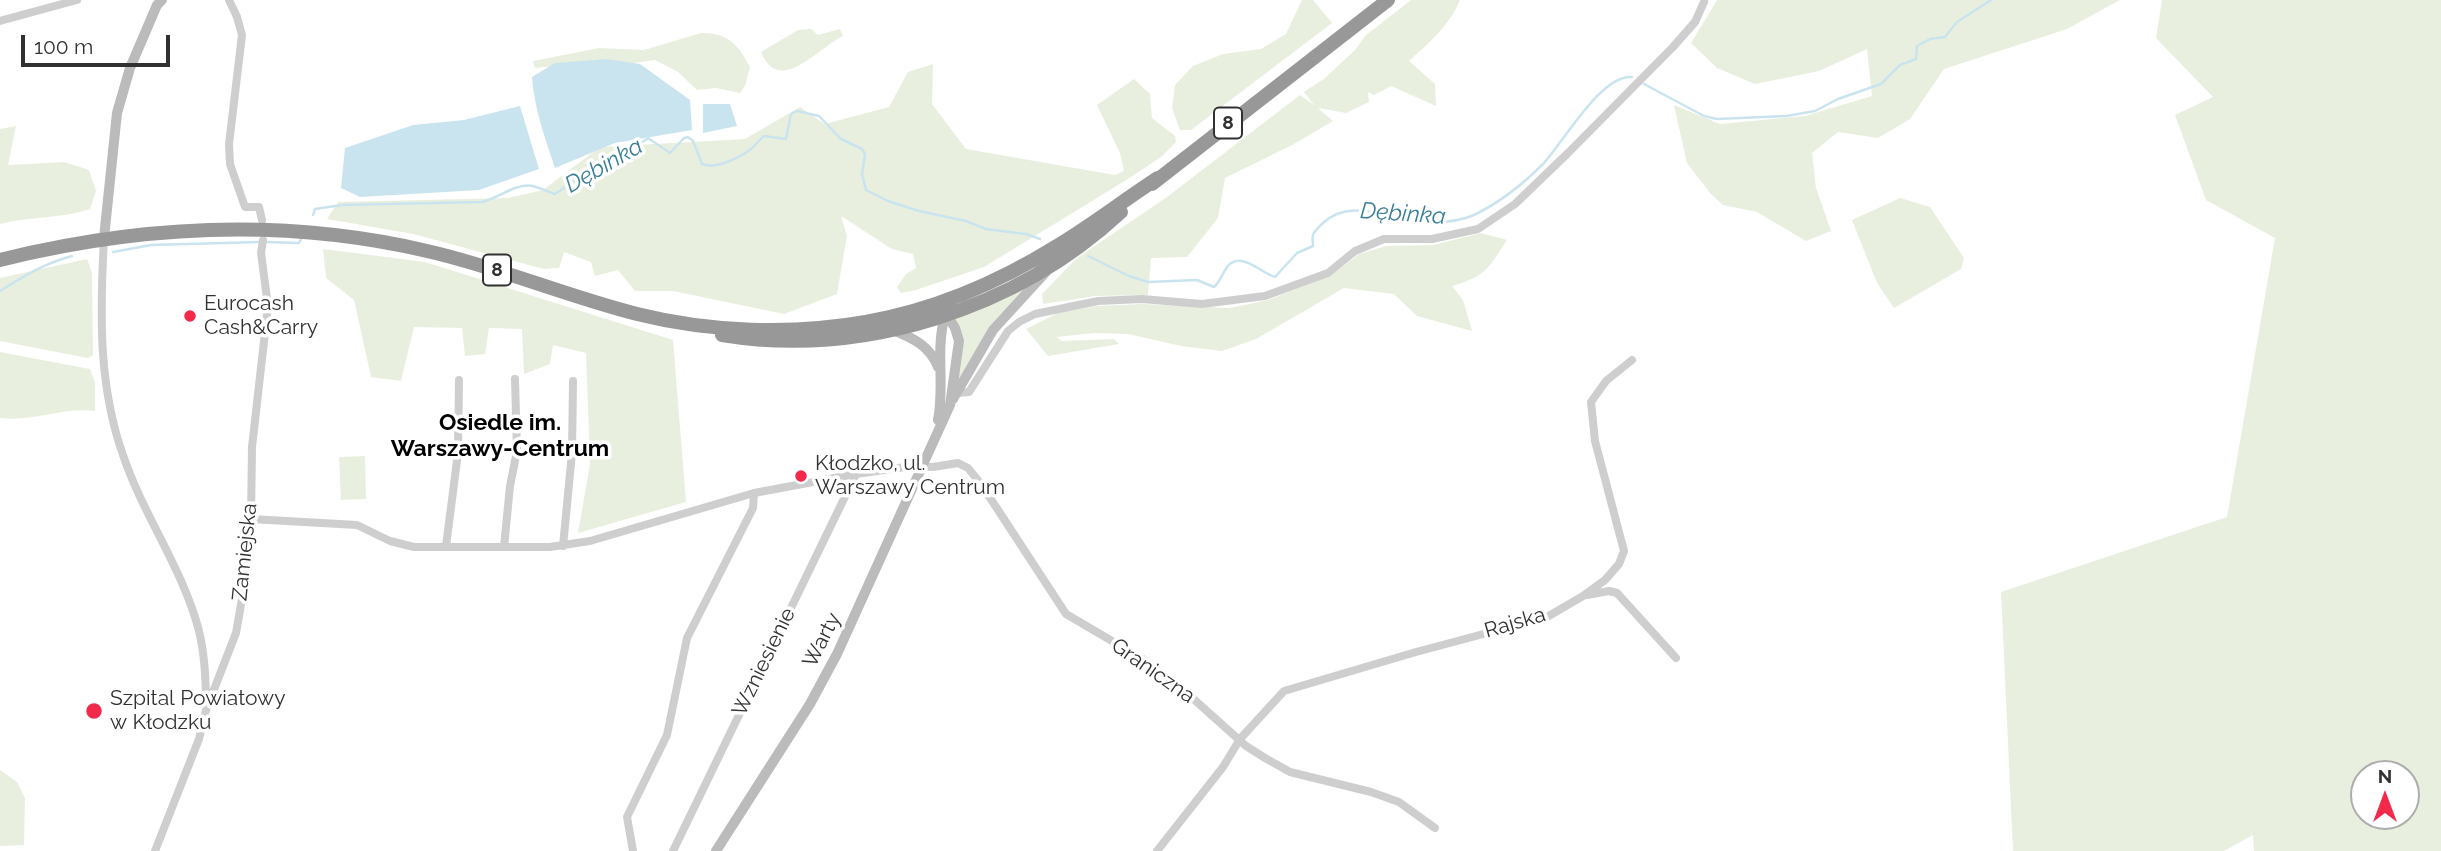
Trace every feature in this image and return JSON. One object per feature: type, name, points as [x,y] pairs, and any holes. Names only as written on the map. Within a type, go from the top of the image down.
[{"type":"highway","name":"8","points":[[740,333],[851,324],[943,308],[999,293],[1051,265],[1076,241],[1388,0]]},
{"type":"highway","name":"8","points":[[0,260],[104,237],[174,231],[252,229],[302,232],[365,239],[457,258],[614,307],[688,324],[740,333],[814,339],[893,330],[1076,241]]},
{"type":"main road","points":[[104,237],[117,113],[130,68],[157,5],[162,0]]},
{"type":"main road","points":[[950,405],[993,330],[1051,265]]},
{"type":"main road","name":"Warty","points":[[936,432],[941,401],[939,369],[943,308]]},
{"type":"main road","name":"Warty","points":[[716,851],[810,704],[840,649],[920,466],[950,405],[959,341],[943,308]]},
{"type":"main road","points":[[893,330],[921,344],[934,358],[939,369]]},
{"type":"street","points":[[0,21],[77,0]]},
{"type":"street","points":[[229,0],[242,35],[229,164],[245,207],[259,207],[262,220]]},
{"type":"street","points":[[957,393],[969,392],[1008,331],[1035,314],[1098,301],[1142,299],[1202,304],[1265,296],[1328,273],[1355,251],[1384,239],[1432,239],[1478,229],[1515,204],[1567,154],[1673,47],[1695,22],[1704,2]]},
{"type":"street","points":[[104,237],[103,362],[112,418],[124,458],[184,589],[199,632],[204,664],[206,710]]},
{"type":"street","name":"Zamiejska","points":[[155,851],[199,739],[206,710],[236,633],[246,576],[251,519],[252,447],[268,306],[261,253],[263,240]]},
{"type":"street","name":"Rajska","points":[[1157,851],[1223,767],[1240,739],[1284,691],[1547,617],[1605,580],[1619,564],[1624,551],[1595,441],[1591,402],[1606,381],[1632,360]]},
{"type":"street","points":[[504,547],[510,486],[517,451],[515,379]]},
{"type":"street","points":[[446,546],[458,453],[459,380]]},
{"type":"street","points":[[562,545],[572,453],[573,381]]},
{"type":"street","name":"Graniczna","points":[[920,466],[958,463],[968,468],[1023,545],[1066,614],[1146,661],[1265,758],[1290,772],[1371,792],[1399,802],[1435,828]]},
{"type":"street","points":[[251,519],[357,525],[390,541],[414,548],[562,545],[590,541],[754,493],[856,474],[920,466]]},
{"type":"street","name":"Wzniesienie","points":[[673,851],[856,474]]},
{"type":"street","points":[[633,851],[627,817],[667,735],[687,638],[753,508],[754,493]]},
{"type":"street","points":[[1583,596],[1609,591],[1617,593],[1676,659]]},
{"type":"street","points":[[204,664],[219,668],[225,664]]},
{"type":"green space","points":[[1302,0],[1313,0],[1332,23],[1191,130],[1180,130],[1172,108],[1175,85],[1193,66],[1223,54],[1261,49],[1286,34]]},
{"type":"green space","points":[[1411,0],[1460,0],[1445,26],[1409,61],[1435,84],[1436,106],[1391,86],[1374,95],[1368,92],[1369,102],[1346,113],[1318,108],[1333,121],[1294,144],[1225,178],[1218,218],[1187,257],[1151,258],[1148,295],[1095,296],[1043,304],[1042,294],[1077,258],[1167,197],[1300,95],[1314,105],[1304,92],[1324,79],[1356,49],[1365,36]]},
{"type":"green space","points":[[1717,0],[2120,0],[2067,29],[1944,69],[1910,119],[1878,138],[1838,132],[1812,153],[1816,188],[1831,231],[1806,241],[1757,212],[1723,205],[1710,193],[1687,163],[1674,105],[1720,124],[1805,116],[1872,96],[1867,49],[1819,71],[1755,84],[1717,68],[1691,43]]},
{"type":"green space","points":[[2162,0],[2441,0],[2441,851],[2254,851],[2253,835],[2224,851],[2013,851],[2001,592],[2227,517],[2275,238],[2206,200],[2175,115],[2213,97],[2156,38]]},
{"type":"green space","points":[[811,29],[818,35],[840,29],[843,36],[789,70],[778,70],[769,65],[761,52],[798,30]]},
{"type":"green space","points":[[701,33],[725,37],[745,59],[750,67],[745,86],[740,93],[716,88],[697,90],[678,72],[655,60],[535,68],[533,61],[599,48],[644,50]]},
{"type":"green space","points":[[933,64],[932,104],[966,149],[1115,175],[1124,171],[1120,153],[1097,105],[1134,79],[1150,94],[1152,118],[1175,136],[1176,142],[1161,157],[1128,179],[984,267],[916,290],[901,293],[897,287],[906,274],[916,268],[913,254],[892,249],[841,216],[847,236],[837,294],[784,314],[673,291],[635,291],[618,270],[595,276],[591,262],[564,252],[559,268],[544,269],[413,234],[327,219],[338,202],[508,198],[543,190],[600,147],[745,139],[800,107],[825,124],[889,107],[908,72]]},
{"type":"green space","points":[[16,126],[8,165],[64,162],[89,170],[96,191],[90,209],[0,224],[0,129]]},
{"type":"green space","points":[[1900,198],[1930,207],[1964,258],[1961,269],[1894,308],[1877,283],[1852,220]]},
{"type":"green space","points":[[1481,233],[1507,240],[1485,270],[1472,279],[1452,286],[1463,300],[1472,331],[1417,316],[1394,294],[1344,288],[1256,339],[1222,351],[1181,346],[1128,334],[1095,333],[1056,337],[1062,341],[1114,339],[1119,344],[1048,356],[1026,329],[1058,313],[1097,306],[1142,304],[1230,308],[1268,300],[1330,276],[1359,254],[1386,246],[1433,245]]},
{"type":"green space","points":[[323,249],[425,262],[673,340],[686,502],[578,533],[590,464],[586,353],[553,345],[550,364],[524,374],[522,329],[489,328],[485,354],[465,356],[462,328],[414,327],[401,381],[371,377],[354,300],[326,278]]},
{"type":"green space","points":[[87,259],[92,273],[93,355],[88,358],[0,341],[0,278]]},
{"type":"green space","points":[[1035,281],[990,331],[972,358],[956,390],[954,318]]},
{"type":"green space","points":[[0,352],[90,369],[95,382],[95,411],[0,418]]},
{"type":"green space","points":[[365,456],[366,499],[341,500],[339,457]]},
{"type":"green space","points":[[0,770],[17,782],[25,798],[24,845],[0,846]]},
{"type":"water","points":[[607,59],[640,64],[690,100],[692,130],[615,143],[555,168],[538,112],[532,77],[555,63]]},
{"type":"water","points":[[703,104],[730,104],[737,126],[703,133]]},
{"type":"water","points":[[520,106],[539,169],[479,190],[360,197],[341,188],[345,148],[413,125],[464,120]]},
{"type":"waterway","name":"Dębinka","points":[[1644,84],[1704,116],[1717,119],[1787,116],[1815,111],[1838,99],[1881,84],[1900,65],[1916,59],[1917,46],[1930,39],[1945,37],[1957,22],[1991,0]]},
{"type":"waterway","name":"Dębinka","points":[[1088,256],[1148,282],[1197,280],[1214,287],[1227,267],[1238,261],[1251,264],[1275,277],[1297,253],[1313,246],[1314,233],[1323,223],[1343,212],[1365,211],[1426,222],[1467,218],[1493,205],[1527,179],[1543,164],[1595,98],[1620,79],[1632,77]]},
{"type":"waterway","name":"Dębinka","points":[[313,215],[315,209],[342,205],[482,202],[526,186],[555,194],[586,173],[624,156],[648,138],[670,153],[688,137],[693,141],[702,164],[721,164],[747,152],[764,136],[786,139],[791,114],[797,111],[819,116],[841,139],[862,149],[865,154],[862,174],[866,190],[888,201],[919,211],[966,221],[986,229],[1026,234],[1040,239]]},
{"type":"waterway","name":"Dębinka","points":[[267,242],[299,243],[301,239]]},
{"type":"waterway","name":"Dębinka","points":[[113,252],[151,245],[260,242]]},
{"type":"waterway","name":"Dębinka","points":[[0,291],[43,266],[72,256]]},
{"type":"place","name":"Eurocash Cash&Carry","points":[[190,316]]},
{"type":"place","name":"Kłodzko, ul. Warszawy Centrum","points":[[801,476]]},
{"type":"place","name":"Szpital Powiatowy w Kłodzku","points":[[94,711]]},
{"type":"district","name":"Osiedle im. Warszawy-Centrum","points":[[500,436]]}]
